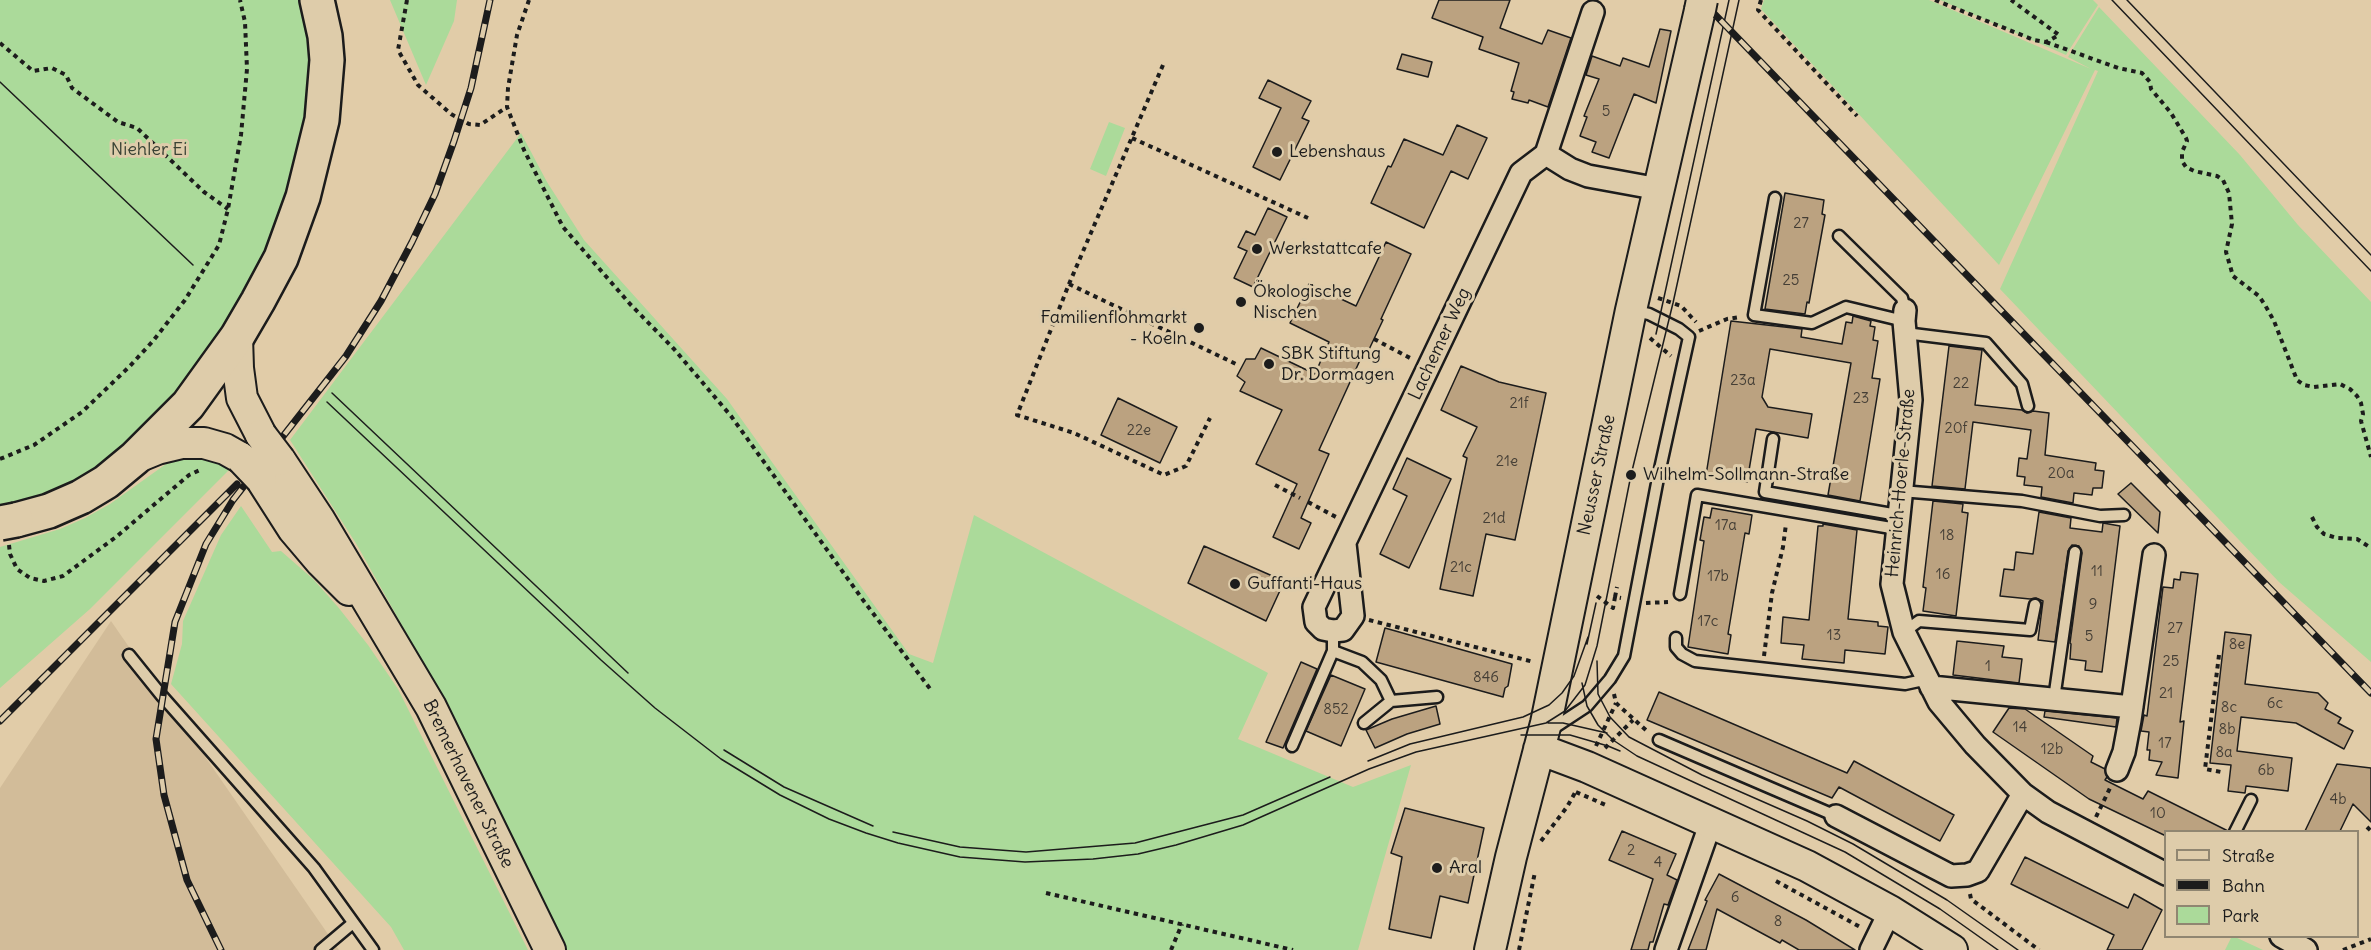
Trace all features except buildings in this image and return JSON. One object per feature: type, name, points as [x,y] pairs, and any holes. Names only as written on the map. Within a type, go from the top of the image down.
[{"type":"highway","points":[[8,521],[49,511],[106,482],[135,458],[188,405],[237,337],[281,258],[303,197],[313,160],[322,120],[326,75],[325,36],[317,0]]},
{"type":"main road","name":"Neusser Straße","points":[[1490,950],[1643,314],[1659,189],[1701,5]]},
{"type":"main road","name":"Bremerhavener Straße","points":[[237,337],[242,398],[261,435],[260,466],[293,529],[321,562],[381,622],[431,707],[550,950]]},
{"type":"main road","points":[[135,458],[157,449],[204,443],[225,449],[260,466]]},
{"type":"main road","points":[[1541,742],[1587,767],[1807,866],[1880,933],[1953,950]]},
{"type":"street","points":[[1593,6],[1546,154],[1570,169],[1588,176],[1659,189]]},
{"type":"street","name":"Lachemer Weg","points":[[1333,641],[1316,622],[1314,607],[1521,173],[1546,154]]},
{"type":"street","name":"Heinrich-Hoerle-Straße","points":[[1904,321],[1911,400],[1892,584],[1904,632],[1939,702],[1975,745],[2023,794],[2048,812],[2164,873]]},
{"type":"street","points":[[1333,641],[1353,616],[1350,535]]},
{"type":"street","points":[[2117,770],[2124,752],[2132,707],[2154,555]]},
{"type":"street","points":[[1929,683],[2132,707]]},
{"type":"street","points":[[1836,816],[1944,873],[1951,876],[1966,875],[1978,871],[2023,794]]},
{"type":"street","points":[[1666,950],[1712,822]]},
{"type":"street","points":[[2285,938],[2306,950]]},
{"type":"lane","points":[[1775,198],[1754,315],[1812,323],[1846,307],[1986,343],[2022,384],[2028,406]]},
{"type":"lane","points":[[1839,236],[1902,298],[1904,321]]},
{"type":"lane","points":[[1541,742],[1587,706],[1610,679],[1624,656],[1689,337],[1679,328],[1649,314],[1643,314]]},
{"type":"lane","points":[[1773,439],[1765,492],[1897,522]]},
{"type":"lane","points":[[1901,491],[2022,501],[2100,516],[2124,515]]},
{"type":"lane","points":[[1680,594],[1697,495],[1787,510],[1897,522]]},
{"type":"lane","points":[[2054,699],[2074,552]]},
{"type":"lane","points":[[1904,632],[1919,621],[2030,630],[2035,605]]},
{"type":"lane","points":[[1676,638],[1676,647],[1682,654],[1695,661],[1905,684],[1929,683]]},
{"type":"lane","points":[[1292,746],[1333,641],[1362,662],[1381,680],[1391,701]]},
{"type":"lane","points":[[129,655],[162,696],[314,868],[373,950]]},
{"type":"lane","points":[[1364,723],[1391,701],[1437,697]]},
{"type":"lane","points":[[1659,740],[1836,816]]},
{"type":"lane","points":[[2236,830],[2252,800]]},
{"type":"lane","points":[[321,950],[353,922]]},
{"type":"path","points":[[0,459],[34,445],[82,412],[153,341],[206,269],[219,245],[241,135],[247,69],[245,22],[240,0]]},
{"type":"path","points":[[407,0],[398,50],[418,85],[451,114],[470,124],[480,125],[507,107]]},
{"type":"path","points":[[529,0],[517,35],[507,107],[524,150],[563,227],[630,304],[674,349],[731,416],[931,690]]},
{"type":"path","points":[[1761,0],[1758,10],[1857,116]]},
{"type":"path","points":[[1935,0],[2034,40],[2046,42],[2118,68],[2142,73],[2150,82],[2151,90],[2171,113],[2186,138],[2182,152],[2182,161],[2186,167],[2193,171],[2217,176],[2223,180],[2229,193],[2232,224],[2226,252],[2228,266],[2233,276],[2259,296],[2265,305],[2274,321],[2297,380],[2304,385],[2314,387],[2340,384],[2350,388],[2357,396],[2361,403],[2363,414],[2361,421],[2371,457]]},
{"type":"path","points":[[2011,0],[2060,35],[2046,42]]},
{"type":"path","points":[[0,43],[33,72],[52,68],[66,75],[72,88],[118,122],[136,128],[204,192],[228,209]]},
{"type":"path","points":[[1163,65],[1017,415],[1074,433],[1164,475],[1186,466],[1210,418]]},
{"type":"path","points":[[1132,138],[1308,218]]},
{"type":"path","points":[[1070,284],[1236,364]]},
{"type":"path","points":[[1668,355],[1643,314],[1681,306],[1703,328],[1727,319],[1754,315]]},
{"type":"path","points":[[1374,339],[1429,368]]},
{"type":"path","points":[[44,581],[63,576],[116,537],[189,476],[199,470],[211,469]]},
{"type":"path","points":[[1275,485],[1300,498]]},
{"type":"path","points":[[1308,502],[1350,535]]},
{"type":"path","points":[[1763,669],[1772,593],[1783,546],[1787,510]]},
{"type":"path","points":[[2312,517],[2324,534],[2337,538],[2357,539],[2371,548]]},
{"type":"path","points":[[1615,597],[1617,587]]},
{"type":"path","points":[[1634,601],[1665,603],[1678,599],[1680,594]]},
{"type":"path","points":[[1353,616],[1534,662]]},
{"type":"path","points":[[2219,655],[2205,769],[2222,772]]},
{"type":"path","points":[[1616,703],[1659,740]]},
{"type":"path","points":[[2087,833],[2117,770]]},
{"type":"path","points":[[1540,843],[1576,792],[1616,809]]},
{"type":"path","points":[[2367,827],[2371,831]]},
{"type":"path","points":[[1519,950],[1536,864]]},
{"type":"path","points":[[1966,875],[1971,899],[2038,950]]},
{"type":"path","points":[[1765,876],[1880,933]]},
{"type":"path","points":[[1046,893],[1293,950]]},
{"type":"path","points":[[1172,950],[1182,924]]},
{"type":"path","points":[[2343,950],[2371,939]]},
{"type":"shaded area","points":[[111,621],[339,950],[0,950],[0,788]]},
{"type":"green space","name":"Niehler Ei","points":[[0,0],[305,0],[314,40],[302,161],[263,267],[195,377],[94,476],[15,509],[14,503],[0,505]]},
{"type":"green space","points":[[390,0],[457,0],[454,21],[426,85]]},
{"type":"green space","points":[[1764,0],[1929,0],[2091,69],[2068,57],[2099,7],[2240,155],[2298,225],[2371,302],[2371,662],[2279,582],[2000,289],[2098,71],[2095,70],[1999,265],[1761,9]]},
{"type":"green space","points":[[1940,0],[2093,0],[2098,5],[2066,55]]},
{"type":"green space","points":[[1109,122],[1125,128],[1106,176],[1090,169]]},
{"type":"green space","points":[[521,133],[547,182],[584,240],[727,399],[909,654],[933,663],[974,515],[1268,673],[1238,739],[1353,787],[1411,765],[1358,950],[565,950],[423,663],[357,545],[290,440]]},
{"type":"green space","points":[[191,457],[204,458],[231,468],[90,609],[0,688],[0,547],[60,529],[85,518],[110,504],[166,464]]},
{"type":"green space","points":[[241,506],[272,552],[281,551],[313,579],[338,607],[398,689],[528,950],[404,950],[391,927],[171,684],[182,644],[183,621],[221,535]]},
{"type":"green space","points":[[2231,938],[2237,938],[2263,950],[2225,950]]},
{"type":"tram line","points":[[1656,334],[1729,0]]},
{"type":"tram line","points":[[327,402],[655,708],[721,759],[780,795],[829,819],[866,833],[960,857],[1025,862],[1093,859],[1138,854],[1176,845],[1243,825],[1369,769],[1416,752],[1546,723],[1565,711],[1585,685],[1597,646],[1631,475],[1673,303],[1739,0]]},
{"type":"tram line","points":[[2112,0],[2371,271]]},
{"type":"tram line","points":[[2127,0],[2371,255]]},
{"type":"tram line","points":[[0,82],[193,265]]},
{"type":"tram line","points":[[332,393],[628,673]]},
{"type":"tram line","points":[[1587,644],[1596,603]]},
{"type":"tram line","points":[[1368,761],[1410,744],[1523,717],[1549,705],[1562,693],[1574,676],[1588,637]]},
{"type":"tram line","points":[[1597,661],[1598,694],[1610,717],[1629,737],[1702,775],[1807,821],[1853,844],[1947,900],[2018,950]]},
{"type":"tram line","points":[[1582,683],[1587,706],[1598,725],[1613,740],[1637,756],[1845,852],[1940,909],[1998,950]]},
{"type":"tram line","points":[[1548,723],[1563,723],[1607,733]]},
{"type":"tram line","points":[[1521,735],[1570,735],[1620,751]]},
{"type":"tram line","points":[[724,750],[784,787],[873,826]]},
{"type":"tram line","points":[[893,832],[960,847],[1026,852],[1135,843],[1243,815],[1330,777]]},
{"type":"railway","points":[[221,950],[187,880],[164,795],[156,739],[175,622],[206,544],[233,500],[346,356],[381,301],[412,242],[435,194],[454,141],[471,88],[490,0]]},
{"type":"railway","points":[[1701,0],[2371,693]]},
{"type":"railway","points":[[0,721],[237,484]]},
{"type":"place","name":"Lebenshaus","points":[[1277,152]]},
{"type":"place","name":"Werkstattcafe","points":[[1257,249]]},
{"type":"place","name":"Ökologische Nischen","points":[[1241,302]]},
{"type":"place","name":"Familienflohmarkt - Koeln","points":[[1199,328]]},
{"type":"place","name":"SBK Stiftung Dr. Dormagen","points":[[1269,364]]},
{"type":"place","name":"Wilhelm-Sollmann-Straße","points":[[1631,475]]},
{"type":"place","name":"Guffanti-Haus","points":[[1235,584]]},
{"type":"place","name":"Aral","points":[[1437,868]]}]
